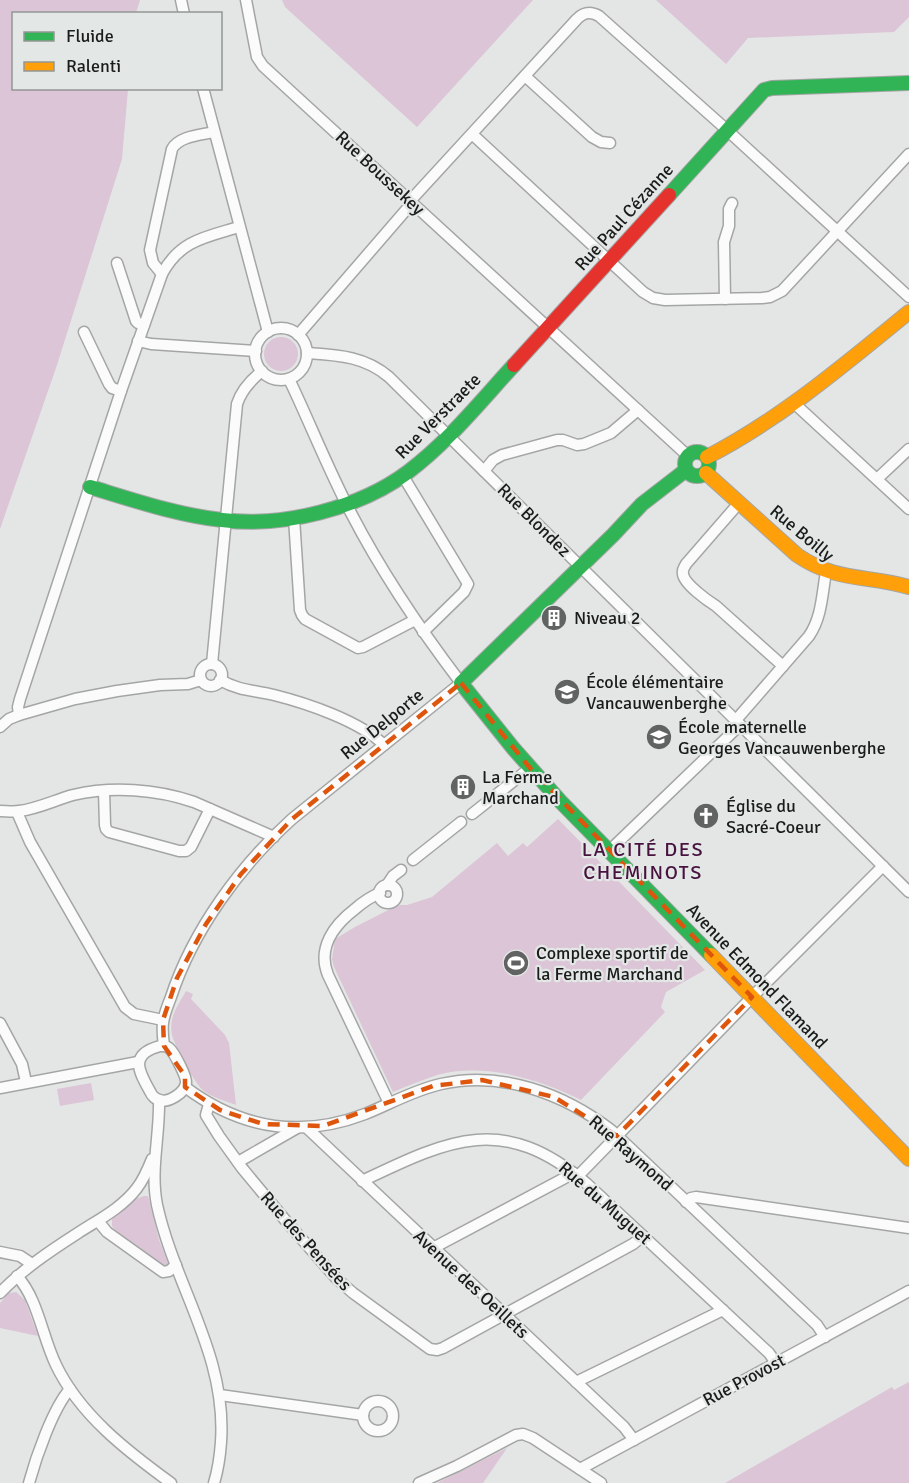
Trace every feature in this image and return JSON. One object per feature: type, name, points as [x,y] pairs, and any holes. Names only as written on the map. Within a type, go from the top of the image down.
[{"type":"street","name":"Rue Boussekey","points":[[246,0],[257,57],[261,64],[548,327]]},
{"type":"street","points":[[298,335],[472,134],[577,19],[587,13],[599,16],[909,297]]},
{"type":"street","points":[[525,76],[589,135],[602,142],[610,143]]},
{"type":"street","name":"Rue Paul Cézanne","points":[[548,327],[760,93],[768,88],[909,83]]},
{"type":"street","points":[[204,90],[268,332]]},
{"type":"street","points":[[162,274],[153,263],[150,250],[172,149],[180,140],[214,132]]},
{"type":"street","points":[[472,134],[640,290],[653,298],[665,300],[770,297],[782,291],[909,154]]},
{"type":"street","points":[[725,298],[724,242],[732,203]]},
{"type":"street","points":[[19,715],[20,702],[121,391],[162,274],[173,258],[188,244],[239,227]]},
{"type":"street","points":[[117,263],[136,321],[144,325]]},
{"type":"street","points":[[707,457],[746,437],[795,404],[909,312]]},
{"type":"street","points":[[548,327],[638,410],[687,463],[691,475],[706,473],[709,464],[707,457],[697,452],[687,463]]},
{"type":"street","name":"Rue Verstraete","points":[[90,487],[150,505],[225,521],[294,518],[346,504],[374,493],[420,463],[449,436],[548,327]]},
{"type":"street","points":[[277,329],[286,329],[298,335],[307,353],[302,369],[296,376],[282,380],[274,379],[262,372],[256,361],[256,351],[260,340],[268,332],[277,329]]},
{"type":"street","points":[[84,332],[109,384],[112,388],[121,391]]},
{"type":"street","points":[[138,341],[151,344],[256,351]]},
{"type":"street","name":"Rue Blondez","points":[[307,353],[352,357],[377,368],[389,377],[909,892]]},
{"type":"street","points":[[212,664],[237,404],[242,392],[262,372]]},
{"type":"street","points":[[289,379],[346,504],[375,557],[423,632],[461,683]]},
{"type":"street","points":[[795,404],[909,509]]},
{"type":"street","points":[[484,471],[493,460],[502,455],[558,440],[582,445],[616,430],[638,410]]},
{"type":"street","points":[[877,479],[909,449]]},
{"type":"street","name":"Rue Delporte","points":[[164,1046],[163,1020],[177,978],[206,924],[234,882],[274,837],[298,814],[461,683],[687,463]]},
{"type":"street","name":"Rue Boilly","points":[[609,850],[738,722],[815,627],[820,612],[826,572],[807,563],[797,555],[706,473]]},
{"type":"street","points":[[403,476],[468,584],[464,592],[423,632]]},
{"type":"street","points":[[739,503],[686,564],[683,574],[706,600],[716,606],[783,666]]},
{"type":"street","points":[[294,518],[300,610],[305,619],[358,648],[415,620]]},
{"type":"street","points":[[826,572],[848,578],[909,587]]},
{"type":"street","points":[[212,664],[217,666],[222,675],[216,684],[209,686],[201,680],[199,675],[201,669],[212,664]]},
{"type":"street","points":[[0,727],[9,719],[19,715],[65,702],[117,691],[160,685],[191,684],[201,680]]},
{"type":"street","points":[[220,680],[237,689],[273,695],[319,709],[377,738],[384,745]]},
{"type":"street","name":"Avenue Edmond Flamand","points":[[461,683],[530,768],[909,1159]]},
{"type":"street","points":[[472,814],[530,768]]},
{"type":"street","points":[[0,811],[17,812],[73,795],[128,790],[187,799],[274,837]]},
{"type":"street","points":[[104,791],[105,825],[109,832],[179,852],[191,847],[210,808]]},
{"type":"street","points":[[17,812],[30,842],[125,1007],[134,1014],[163,1020]]},
{"type":"street","points":[[413,860],[462,822]]},
{"type":"street","points":[[433,1248],[576,1174],[617,1136],[883,866]]},
{"type":"street","points":[[389,1103],[324,963],[327,942],[337,925],[344,917],[383,889],[401,870]]},
{"type":"street","points":[[0,1023],[22,1064],[26,1082]]},
{"type":"street","points":[[164,1046],[169,1048],[185,1076],[185,1087],[179,1094],[159,1100],[150,1092],[140,1072],[138,1062],[145,1053],[164,1046]]},
{"type":"street","points":[[0,1088],[138,1062]]},
{"type":"street","name":"Rue Raymond","points":[[185,1087],[209,1104],[231,1114],[256,1122],[302,1128],[330,1125],[348,1120],[420,1090],[449,1082],[474,1080],[503,1082],[554,1096],[597,1120],[617,1136],[817,1325],[825,1337]]},
{"type":"street","points":[[159,1100],[159,1128],[154,1172],[156,1201],[164,1233],[206,1342],[220,1395],[222,1429],[219,1462],[214,1483]]},
{"type":"street","name":"Rue des Pensées","points":[[209,1104],[206,1112],[207,1118],[238,1162],[340,1282],[428,1348],[434,1350],[441,1349],[633,1244],[643,1236]]},
{"type":"street","points":[[238,1162],[302,1128]]},
{"type":"street","name":"Avenue des Oeillets","points":[[302,1128],[504,1314],[627,1430],[634,1440]]},
{"type":"street","name":"Rue du Muguet","points":[[362,1181],[411,1158],[444,1146],[482,1139],[508,1141],[530,1147],[549,1156],[576,1174],[769,1353],[776,1363]]},
{"type":"street","points":[[0,1293],[32,1264],[123,1202],[138,1187],[157,1144]]},
{"type":"street","points":[[686,1202],[696,1197],[909,1228]]},
{"type":"street","points":[[98,1221],[110,1235],[163,1272],[169,1271],[176,1265]]},
{"type":"street","points":[[0,1252],[20,1256],[32,1264]]},
{"type":"street","points":[[17,1276],[28,1291],[54,1360],[70,1389],[104,1429],[170,1483]]},
{"type":"street","name":"Rue Provost","points":[[580,1469],[909,1291]]},
{"type":"street","points":[[576,1383],[723,1310]]},
{"type":"street","points":[[29,1483],[54,1418],[70,1389]]},
{"type":"street","points":[[220,1395],[363,1415]]},
{"type":"street","points":[[419,1483],[516,1435],[523,1434],[534,1438],[601,1483]]},
{"type":"highlighted area","points":[[461,683],[530,768],[752,997],[617,1136],[554,1097],[482,1080],[433,1086],[323,1126],[263,1124],[220,1110],[185,1087],[185,1076],[164,1046],[163,1020],[177,978],[206,924],[241,874],[292,819]]},
{"type":"shaded area","points":[[0,0],[140,0],[136,12],[12,12],[12,90],[128,90],[122,159],[56,368],[0,529]]},
{"type":"shaded area","points":[[282,0],[533,0],[417,127],[285,7]]},
{"type":"shaded area","points":[[656,0],[909,0],[909,17],[894,32],[748,38],[726,64]]},
{"type":"shaded area","points":[[281,337],[293,342],[298,354],[293,366],[281,371],[269,366],[264,354],[269,342]]},
{"type":"shaded area","name":"Complexe sportif de la Ferme Marchand","points":[[558,819],[705,970],[666,992],[661,1007],[665,1012],[581,1100],[530,1079],[473,1070],[437,1075],[393,1092],[334,967],[332,959],[335,939],[398,905],[407,905],[432,897],[497,843],[508,856],[523,843],[527,847]]},
{"type":"shaded area","points":[[186,991],[193,994],[191,999],[225,1035],[229,1043],[236,1105],[205,1092],[191,1074],[177,1048],[171,1028],[173,1016]]},
{"type":"shaded area","points":[[91,1083],[94,1100],[60,1106],[57,1089]]},
{"type":"shaded area","points":[[148,1196],[159,1240],[169,1266],[163,1266],[112,1226],[112,1219],[133,1200]]},
{"type":"shaded area","points":[[16,1292],[25,1300],[38,1336],[0,1328],[0,1303],[9,1293]]},
{"type":"shaded area","points":[[909,1382],[909,1483],[725,1483],[892,1387],[894,1390]]},
{"type":"shaded area","points":[[507,1448],[483,1483],[437,1483]]},
{"type":"traffic: fast","points":[[669,195],[764,90],[909,83]]},
{"type":"traffic: fast","points":[[90,487],[172,511],[222,520],[270,521],[320,512],[367,496],[408,472],[450,435],[514,365]]},
{"type":"traffic: fast","points":[[697,452],[706,455],[709,464],[706,473],[697,476],[688,473],[685,464],[688,455],[697,452]]},
{"type":"traffic: fast","points":[[686,470],[642,504],[461,683],[513,748],[560,801],[711,955]]},
{"type":"traffic: slow","points":[[707,457],[735,442],[787,408],[909,312]]},
{"type":"traffic: slow","points":[[706,473],[797,555],[811,564],[839,574],[909,587]]},
{"type":"traffic: slow","points":[[711,955],[909,1159]]},
{"type":"traffic: jam","points":[[514,365],[669,195]]},
{"type":"place","name":"Niveau 2","points":[[554,618]]},
{"type":"place","name":"École élémentaire Vancauwenberghe","points":[[567,692]]},
{"type":"place","name":"École maternelle Georges Vancauwenberghe","points":[[659,737]]},
{"type":"place","name":"La Ferme Marchand","points":[[463,787]]},
{"type":"place","name":"Église du Sacré-Coeur","points":[[706,816]]},
{"type":"place","name":"Complexe sportif de la Ferme Marchand","points":[[516,963]]},
{"type":"district","name":"LA CITÉ DES CHEMINOTS","points":[[643,860]]}]
